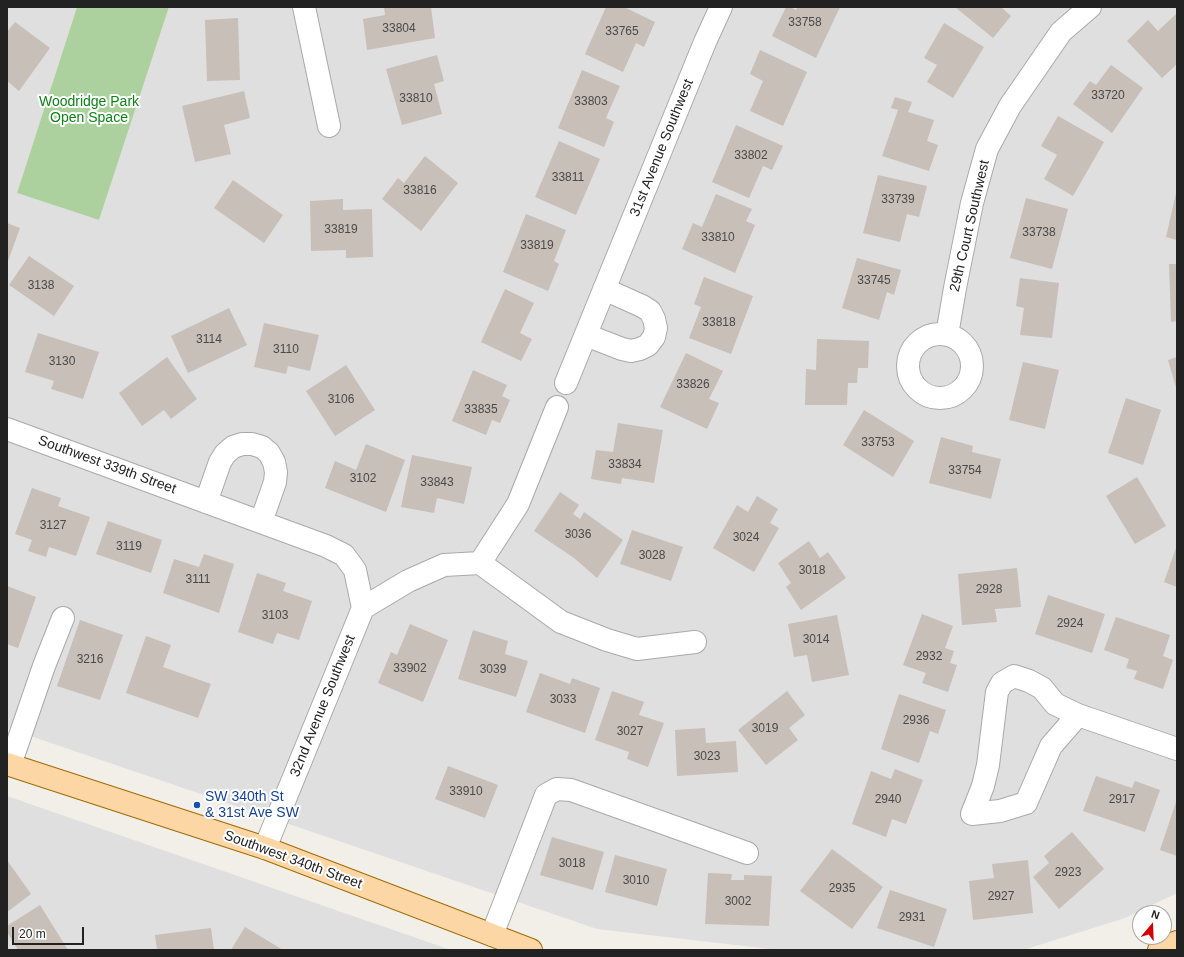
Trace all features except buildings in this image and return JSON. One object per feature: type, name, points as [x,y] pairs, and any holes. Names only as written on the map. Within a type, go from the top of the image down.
[{"type":"main road","name":"Southwest 340th Street","points":[[9,764],[265,848],[531,950]]},
{"type":"main road","points":[[1159,950],[1177,942]]},
{"type":"street","points":[[304,7],[329,126]]},
{"type":"street","name":"31st Avenue Southwest","points":[[566,383],[705,42],[721,7]]},
{"type":"street","name":"29th Court Southwest","points":[[947,335],[972,203],[988,149],[1010,106],[1061,32],[1090,7]]},
{"type":"street","points":[[586,335],[631,351],[648,345],[654,337],[656,328],[650,311],[604,289]]},
{"type":"street","points":[[480,563],[518,504],[557,407]]},
{"type":"street","name":"Southwest 339th Street","points":[[7,428],[326,546],[344,555],[354,570],[363,608]]},
{"type":"street","points":[[206,502],[220,462],[225,454],[233,447],[242,444],[252,444],[262,447],[272,458],[276,472],[261,522]]},
{"type":"street","points":[[363,608],[408,581],[444,565],[480,563],[562,622],[607,640],[637,649],[695,642]]},
{"type":"street","name":"32nd Avenue Southwest","points":[[265,848],[363,608]]},
{"type":"street","points":[[9,764],[63,618]]},
{"type":"street","points":[[1078,715],[1051,746],[1026,803],[1000,811],[972,814],[983,786],[988,765],[997,692],[1002,683],[1014,676],[1029,681],[1042,688],[1055,704],[1078,715],[1177,749]]},
{"type":"street","points":[[492,935],[546,794],[557,789],[571,790],[747,853]]},
{"type":"shaded area","points":[[7,7],[77,7],[17,193],[99,220],[169,7],[1177,7],[1177,893],[1152,905],[1132,905],[1132,915],[1125,918],[1023,950],[779,950],[597,929],[7,728]]},
{"type":"shaded area","points":[[7,796],[451,950],[7,950]]},
{"type":"green space","name":"Woodridge Park Open Space","points":[[77,7],[169,7],[99,220],[17,193]]},
{"type":"place","name":"SW 340th St & 31st Ave SW","points":[[197,805]]}]
